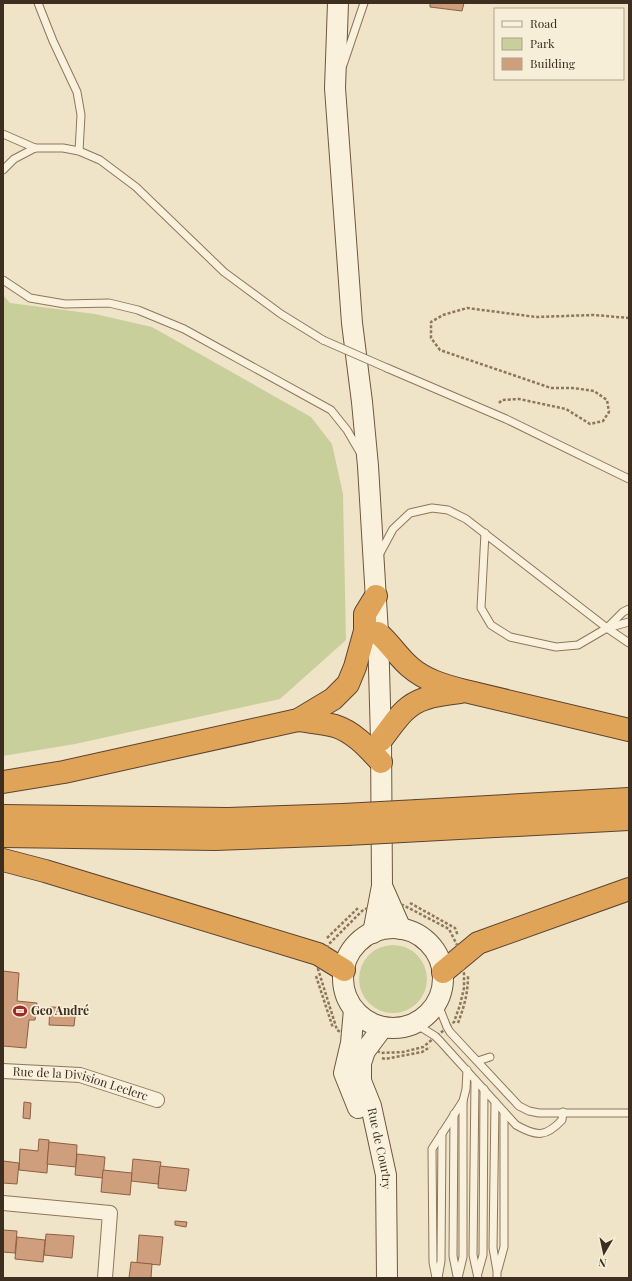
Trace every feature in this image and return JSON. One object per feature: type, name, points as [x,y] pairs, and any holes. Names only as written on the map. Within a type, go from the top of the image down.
[{"type":"highway","points":[[3,782],[64,772],[298,720],[333,699],[348,684],[355,667],[365,631],[365,614],[376,596]]},
{"type":"highway","points":[[378,633],[387,641],[400,658],[411,668],[426,678],[465,691],[629,730]]},
{"type":"highway","points":[[381,740],[409,706],[424,699],[441,694],[465,691]]},
{"type":"highway","points":[[298,720],[335,726],[347,731],[366,745],[381,762]]},
{"type":"highway","points":[[420,821],[629,799]]},
{"type":"highway","points":[[3,816],[228,819],[345,824]]},
{"type":"highway","points":[[3,836],[215,839],[345,824],[420,821],[629,819]]},
{"type":"highway","points":[[3,860],[45,871],[318,954],[344,970]]},
{"type":"highway","points":[[443,972],[478,943],[629,889]]},
{"type":"main road","points":[[338,3],[336,88],[352,323],[368,466],[378,633],[381,740],[382,886],[373,933]]},
{"type":"main road","points":[[382,886],[401,929]]},
{"type":"main road","points":[[401,929],[414,933],[425,939],[434,949],[440,960],[443,972],[443,982],[437,1002],[424,1018],[414,1023],[396,1028],[383,1027],[363,1018],[354,1010],[347,998],[343,984],[344,970],[347,959],[353,948],[362,939],[373,933],[381,930],[401,929]]},
{"type":"main road","points":[[354,1010],[351,1043],[344,1073],[358,1109],[378,1134]]},
{"type":"main road","name":"Rue de Courtry","points":[[383,1027],[368,1046],[362,1063],[361,1081],[371,1106],[386,1175],[387,1278]]},
{"type":"street","name":"Rue de la Division Leclerc","points":[[3,1071],[80,1075],[157,1100]]},
{"type":"street","points":[[3,1203],[110,1213],[105,1278]]},
{"type":"lane","points":[[38,3],[53,41],[77,92],[81,115],[79,151]]},
{"type":"lane","points":[[336,88],[364,3]]},
{"type":"lane","points":[[3,134],[35,148],[63,148],[79,151],[100,160],[136,187],[224,272],[280,314],[323,340],[490,412],[629,479]]},
{"type":"lane","points":[[3,170],[14,159],[35,148]]},
{"type":"lane","points":[[3,280],[30,298],[65,304],[109,303],[138,310],[184,329],[331,410],[347,430],[368,466]]},
{"type":"lane","points":[[374,563],[393,529],[410,513],[432,508],[448,510],[466,519],[607,628],[629,643]]},
{"type":"lane","points":[[484,533],[481,608],[491,625],[510,637],[556,648],[578,645],[607,628],[623,612],[629,609]]},
{"type":"lane","points":[[607,628],[629,622]]},
{"type":"lane","points":[[437,1002],[447,1027],[519,1106],[529,1112],[629,1113]]},
{"type":"lane","points":[[414,1023],[435,1036],[516,1125],[530,1133],[543,1133],[554,1129],[562,1120],[563,1112]]},
{"type":"lane","points":[[478,1061],[490,1057]]},
{"type":"lane","points":[[458,1278],[463,1257],[463,1101],[466,1089],[467,1070]]},
{"type":"lane","points":[[475,1080],[473,1255],[478,1276]]},
{"type":"lane","points":[[478,1276],[483,1255],[484,1089]]},
{"type":"lane","points":[[437,1278],[441,1261],[442,1133],[463,1101]]},
{"type":"lane","points":[[495,1102],[493,1248],[497,1274]]},
{"type":"lane","points":[[497,1274],[504,1248],[504,1112]]},
{"type":"lane","points":[[454,1114],[453,1256],[458,1278]]},
{"type":"path","points":[[490,412],[502,400],[519,399],[566,409],[590,424],[603,421],[609,412],[607,400],[594,392],[573,388],[551,388],[440,350],[431,338],[431,322],[443,315],[467,308],[536,317],[594,315],[629,318]]},
{"type":"green space","points":[[3,295],[10,303],[95,314],[152,327],[311,417],[332,444],[343,494],[346,640],[280,699],[75,744],[3,756]]},
{"type":"green space","points":[[393,945],[406,948],[417,955],[424,966],[427,979],[424,992],[417,1003],[406,1010],[393,1013],[380,1010],[369,1003],[362,992],[359,979],[362,966],[369,955],[380,948]]},
{"type":"building","points":[[430,3],[464,3],[462,11],[430,7]]},
{"type":"building","name":"Geo André","points":[[3,971],[19,973],[17,1001],[37,1003],[35,1020],[29,1020],[26,1048],[3,1046]]},
{"type":"building","points":[[50,1007],[76,1008],[74,1026],[49,1025]]},
{"type":"building","points":[[24,1102],[31,1103],[30,1119],[23,1118]]},
{"type":"building","points":[[39,1139],[49,1140],[47,1173],[19,1170],[20,1149],[38,1151]]},
{"type":"building","points":[[49,1142],[77,1145],[76,1167],[47,1164]]},
{"type":"building","points":[[77,1154],[105,1157],[103,1178],[75,1175]]},
{"type":"building","points":[[133,1159],[161,1162],[158,1184],[131,1181]]},
{"type":"building","points":[[3,1161],[19,1163],[17,1184],[3,1183]]},
{"type":"building","points":[[160,1166],[189,1169],[186,1191],[158,1188]]},
{"type":"building","points":[[103,1170],[132,1173],[130,1195],[101,1192]]},
{"type":"building","points":[[175,1221],[187,1222],[186,1227],[175,1225]]},
{"type":"building","points":[[3,1230],[17,1231],[15,1253],[3,1252]]},
{"type":"building","points":[[46,1234],[74,1236],[72,1258],[44,1255]]},
{"type":"building","points":[[139,1235],[163,1237],[160,1265],[137,1263]]},
{"type":"building","points":[[17,1237],[45,1240],[43,1262],[15,1259]]},
{"type":"building","points":[[131,1262],[152,1264],[151,1278],[129,1278]]},
{"type":"place","name":"Geo André","points":[[20,1011]]}]
